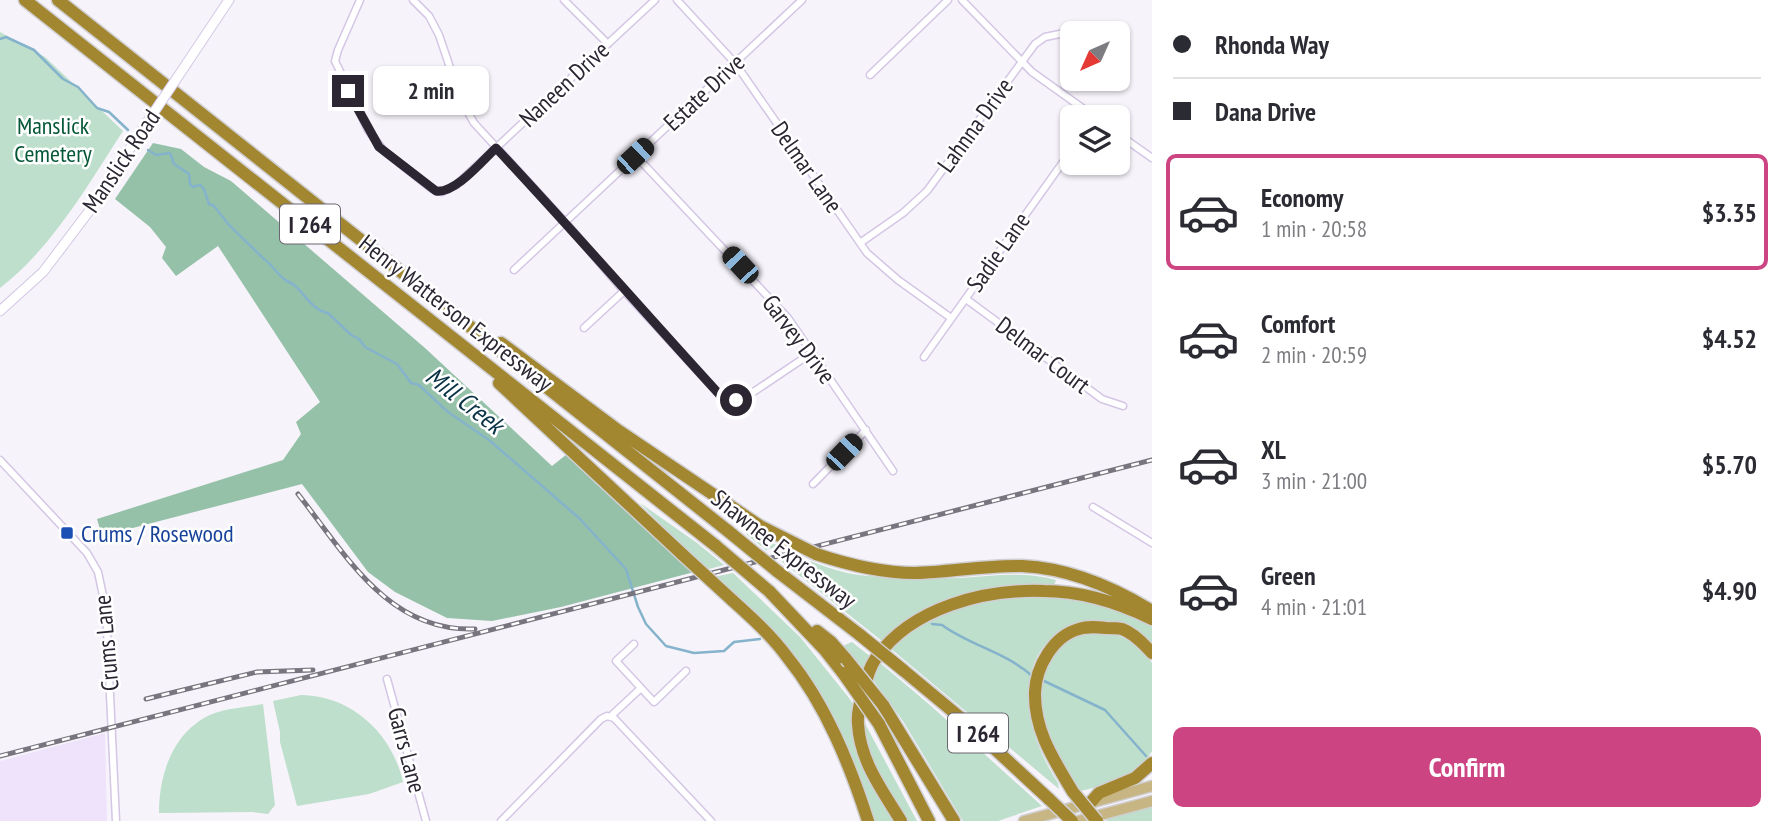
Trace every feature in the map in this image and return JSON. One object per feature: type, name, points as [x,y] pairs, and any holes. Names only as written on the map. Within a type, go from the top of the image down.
[{"type":"highway","name":"Henry Watterson Expressway","points":[[25,0],[716,546],[791,612]]},
{"type":"highway","name":"Henry Watterson Expressway","points":[[58,0],[462,319]]},
{"type":"highway","points":[[462,319],[507,346],[620,431],[760,526],[816,554],[867,569],[894,572],[1004,566],[1047,569],[1110,589],[1152,612]]},
{"type":"highway","name":"Shawnee Expressway","points":[[462,319],[903,670],[968,724],[1072,821]]},
{"type":"highway","points":[[470,352],[505,390],[773,639],[804,679],[840,747],[868,821]]},
{"type":"highway","points":[[901,821],[868,765],[858,712],[868,674],[875,660],[902,631],[958,603],[1024,591],[1083,595],[1107,601],[1152,619]]},
{"type":"highway","points":[[791,612],[831,642],[883,705],[954,821]]},
{"type":"highway","name":"Shawnee Expressway","points":[[791,612],[843,673],[879,724],[929,821]]},
{"type":"highway","points":[[1097,821],[1073,792],[1048,751],[1037,720],[1035,691],[1040,667],[1059,639],[1077,629],[1092,627],[1122,629],[1152,653]]},
{"type":"highway","points":[[1091,802],[1099,793],[1135,778],[1152,763]]},
{"type":"main road","name":"Manslick Road","points":[[0,311],[43,272],[90,210],[229,0]]},
{"type":"main road","points":[[1024,821],[1152,786]]},
{"type":"main road","points":[[1077,821],[1152,801]]},
{"type":"street","name":"Naneen Drive","points":[[360,0],[338,50],[336,67],[374,141],[424,184],[440,192],[448,191],[456,185],[655,0]]},
{"type":"street","points":[[413,0],[429,16],[439,35],[464,108],[474,123],[719,394],[728,400],[743,399],[813,352]]},
{"type":"street","points":[[564,0],[607,44]]},
{"type":"street","name":"Delmar Lane","points":[[677,0],[735,63],[876,262],[951,318]]},
{"type":"street","name":"Estate Drive","points":[[514,270],[802,0]]},
{"type":"street","points":[[870,75],[948,0]]},
{"type":"street","points":[[962,0],[1021,61],[1079,105]]},
{"type":"street","name":"Lahnna Drive","points":[[860,243],[903,214],[927,191],[1035,44],[1045,37],[1060,34]]},
{"type":"street","points":[[1130,142],[1152,158]]},
{"type":"street","name":"Garvey Drive","points":[[635,156],[774,302],[813,352],[893,471]]},
{"type":"street","name":"Sadie Lane","points":[[924,358],[1060,166]]},
{"type":"street","points":[[584,328],[624,290]]},
{"type":"street","name":"Delmar Court","points":[[965,299],[1102,399],[1123,406]]},
{"type":"street","points":[[813,484],[866,430]]},
{"type":"street","name":"Crums Lane","points":[[0,460],[87,554],[102,587],[106,610],[116,821]]},
{"type":"street","points":[[1093,507],[1152,543]]},
{"type":"street","points":[[634,644],[616,661],[654,702],[686,671]]},
{"type":"street","name":"Garrs Lane","points":[[387,679],[426,821]]},
{"type":"street","points":[[501,821],[601,719],[609,716],[641,688]]},
{"type":"street","points":[[609,716],[711,821]]},
{"type":"shaded area","points":[[105,733],[107,821],[0,821],[0,761]]},
{"type":"green space","name":"Manslick Cemetery","points":[[0,32],[45,57],[123,131],[52,235],[36,255],[0,288]]},
{"type":"green space","points":[[153,143],[181,149],[204,167],[231,181],[425,348],[552,466],[567,454],[694,572],[561,607],[492,621],[447,618],[395,592],[368,572],[302,484],[102,536],[97,519],[283,460],[301,434],[296,422],[320,402],[218,246],[176,276],[162,258],[166,247],[150,227],[115,199]]},
{"type":"green space","points":[[640,503],[697,543],[724,565],[705,570]]},
{"type":"green space","points":[[750,529],[778,546],[766,550],[746,534]]},
{"type":"green space","points":[[797,556],[859,575],[960,578],[1020,575],[1056,580],[1054,585],[1043,585],[925,611],[896,628],[882,641],[780,560]]},
{"type":"green space","points":[[733,573],[800,637],[855,707],[853,719],[895,821],[874,821],[826,707],[714,577]]},
{"type":"green space","points":[[1065,596],[1103,604],[1152,625],[1152,644],[1115,624],[1077,624],[1060,632],[1046,644],[1035,661],[1028,696],[1031,723],[1059,789],[890,648],[915,630],[969,605],[1007,597]]},
{"type":"green space","points":[[1088,632],[1125,638],[1139,647],[1152,663],[1152,751],[1138,768],[1121,779],[1080,791],[1050,742],[1040,714],[1040,690],[1046,666],[1059,647],[1074,636]]},
{"type":"green space","points":[[852,642],[871,657],[863,669],[843,646]]},
{"type":"green space","points":[[879,662],[1042,806],[998,821],[963,821],[903,721],[871,677]]},
{"type":"green space","points":[[301,695],[337,702],[367,720],[390,748],[403,782],[369,794],[297,806],[280,742],[273,701]]},
{"type":"green space","points":[[263,704],[275,805],[268,814],[159,813],[161,786],[169,759],[183,736],[211,715]]},
{"type":"green space","points":[[862,718],[917,821],[906,821],[883,783],[868,750]]},
{"type":"green space","points":[[1152,805],[1152,821],[1107,821],[1106,818]]},
{"type":"waterway","name":"Mill Creek","points":[[0,39],[6,37],[34,50],[63,79],[78,87],[97,108],[109,112],[128,130]]},
{"type":"waterway","name":"Mill Creek","points":[[148,150],[156,155],[170,153],[174,164],[189,174],[190,184],[193,187],[200,185],[204,189],[209,204],[214,206],[229,225],[281,277],[298,288],[313,305],[328,313],[365,347],[397,364],[411,383],[419,385],[448,412],[489,440],[579,518],[626,569],[646,624],[666,646],[694,653],[724,651],[734,642],[760,639]]},
{"type":"waterway","name":"Mill Creek","points":[[932,624],[942,625],[1010,660],[1031,675]]},
{"type":"waterway","name":"Mill Creek","points":[[1042,680],[1105,710],[1146,756]]},
{"type":"railway","points":[[0,756],[1152,460]]},
{"type":"railway","points":[[298,494],[352,564],[393,604],[417,618],[444,627],[475,629]]},
{"type":"railway","points":[[146,699],[257,672],[313,670]]},
{"type":"place","name":"Crums / Rosewood","points":[[67,533]]},
{"type":"route","points":[[348,91],[379,147],[436,191],[448,191],[496,148],[719,394],[728,400],[736,400]]}]
